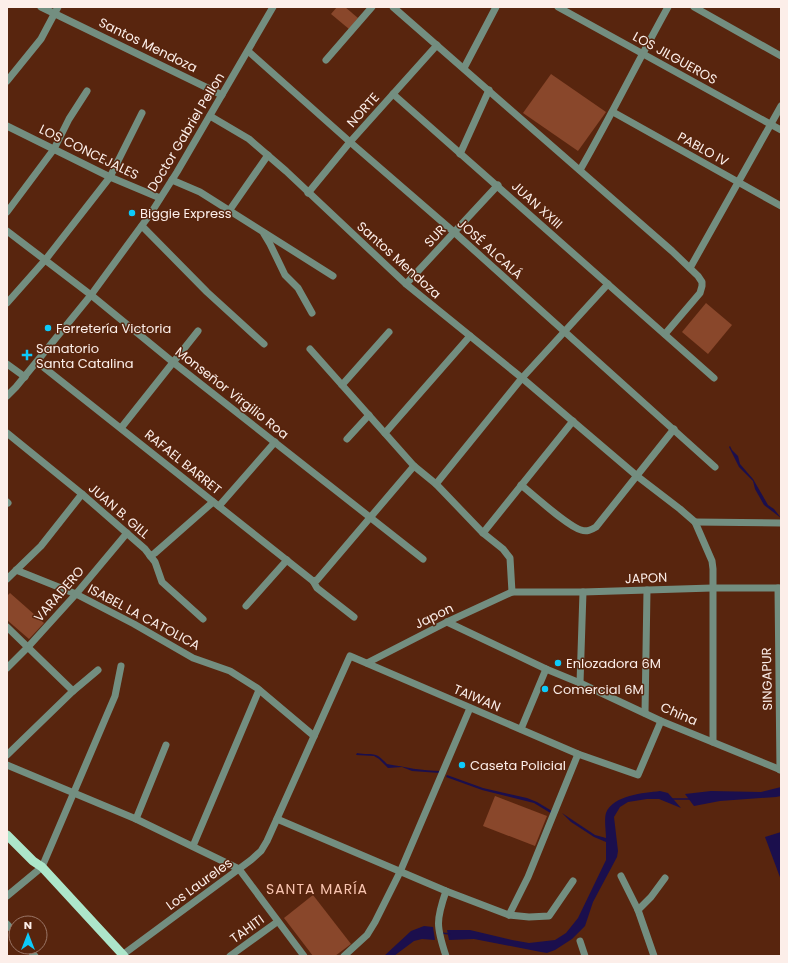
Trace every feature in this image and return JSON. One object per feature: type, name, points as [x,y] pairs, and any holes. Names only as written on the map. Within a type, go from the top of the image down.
[{"type":"main road","points":[[7,835],[33,861],[42,867],[123,956]]},
{"type":"street","name":"Santos Mendoza","points":[[41,7],[56,10],[222,95]]},
{"type":"street","name":"Doctor Gabriel Pellon","points":[[7,396],[37,362],[91,295],[142,226],[172,180],[273,7]]},
{"type":"street","points":[[326,60],[372,7]]},
{"type":"street","points":[[393,7],[580,170],[690,268],[702,282],[702,289],[700,293],[666,334]]},
{"type":"street","points":[[464,68],[496,7]]},
{"type":"street","name":"LOS JILGUEROS","points":[[558,7],[781,130]]},
{"type":"street","points":[[580,170],[613,112],[642,54],[668,7]]},
{"type":"street","points":[[694,7],[781,56]]},
{"type":"street","points":[[7,81],[41,39],[56,10]]},
{"type":"street","name":"NORTE","points":[[308,193],[350,142],[438,45]]},
{"type":"street","name":"JOSÉ ALCALÁ","points":[[248,51],[455,233],[563,332],[715,467]]},
{"type":"street","points":[[460,154],[489,90]]},
{"type":"street","points":[[7,212],[54,149],[87,91]]},
{"type":"street","name":"JUAN XXIII","points":[[393,94],[460,154],[498,185],[714,378]]},
{"type":"street","points":[[690,268],[781,106]]},
{"type":"street","name":"PABLO IV","points":[[613,112],[781,206]]},
{"type":"street","points":[[7,303],[46,259],[110,177],[142,113]]},
{"type":"street","name":"Santos Mendoza","points":[[210,116],[249,139],[406,284],[522,378],[637,476],[695,522]]},
{"type":"street","name":"LOS CONCEJALES","points":[[7,126],[110,177],[160,198]]},
{"type":"street","points":[[229,211],[268,155]]},
{"type":"street","points":[[172,180],[200,192],[333,276]]},
{"type":"street","name":"SUR","points":[[406,284],[498,185]]},
{"type":"street","points":[[142,226],[207,292],[264,344]]},
{"type":"street","name":"Monseñor Virgilio Roa","points":[[7,231],[46,259],[174,363],[423,559]]},
{"type":"street","points":[[263,232],[285,274],[298,288],[312,313]]},
{"type":"street","points":[[436,484],[522,378],[608,284]]},
{"type":"street","points":[[121,428],[198,331]]},
{"type":"street","points":[[342,385],[389,332]]},
{"type":"street","points":[[385,433],[470,336]]},
{"type":"street","points":[[310,349],[414,466],[436,484],[483,533],[503,549],[510,558],[512,592]]},
{"type":"street","name":"RAFAEL BARRET","points":[[37,362],[314,581],[317,588],[354,618]]},
{"type":"street","points":[[7,364],[24,377]]},
{"type":"street","points":[[347,439],[369,415]]},
{"type":"street","points":[[483,533],[573,421]]},
{"type":"street","points":[[521,485],[570,525],[581,530],[590,531],[596,527],[674,430]]},
{"type":"street","name":"JUAN B. GILL","points":[[7,433],[82,494],[145,550],[155,562],[162,582],[202,618]]},
{"type":"street","points":[[150,556],[216,504],[275,442]]},
{"type":"street","points":[[314,581],[317,580],[369,517],[414,466]]},
{"type":"street","points":[[7,579],[41,546],[82,494]]},
{"type":"street","points":[[713,742],[713,569],[712,561],[695,522],[781,523]]},
{"type":"street","name":"VARADERO","points":[[7,668],[76,594],[127,533]]},
{"type":"street","points":[[246,606],[287,560]]},
{"type":"street","name":"ISABEL LA CATOLICA","points":[[16,570],[76,594],[134,624],[193,658],[230,671],[259,690],[314,736]]},
{"type":"street","name":"JAPON","points":[[512,592],[780,588]]},
{"type":"street","name":"SINGAPUR","points":[[780,588],[780,770]]},
{"type":"street","points":[[646,713],[647,590]]},
{"type":"street","name":"Japon","points":[[367,663],[447,622],[512,592]]},
{"type":"street","points":[[580,683],[583,592]]},
{"type":"street","name":"China","points":[[447,622],[546,669],[662,721],[780,770]]},
{"type":"street","points":[[7,627],[73,691]]},
{"type":"street","name":"TAIWAN","points":[[314,736],[350,656],[578,754],[638,776],[662,721]]},
{"type":"street","points":[[7,896],[42,867],[115,696],[121,666]]},
{"type":"street","points":[[521,729],[546,669]]},
{"type":"street","points":[[7,755],[73,691],[98,670]]},
{"type":"street","points":[[193,846],[259,690]]},
{"type":"street","points":[[344,956],[367,935],[376,922],[400,872],[470,708]]},
{"type":"street","name":"Los Laureles","points":[[123,956],[252,860],[261,851],[314,736]]},
{"type":"street","points":[[136,819],[166,745]]},
{"type":"street","points":[[509,915],[528,877],[578,754]]},
{"type":"street","points":[[7,765],[136,819],[239,869],[277,922],[304,956]]},
{"type":"street","points":[[277,819],[400,872],[509,915],[529,917],[549,916],[573,881]]},
{"type":"street","points":[[621,876],[638,910],[654,956]]},
{"type":"street","points":[[638,910],[651,897],[665,878]]},
{"type":"street","points":[[446,891],[441,906],[438,925],[440,938],[446,956]]},
{"type":"street","name":"TAHITI","points":[[230,956],[277,922]]},
{"type":"street","points":[[580,941],[585,956]]},
{"type":"shaded area","points":[[337,7],[345,7],[358,18],[349,29],[331,14]]},
{"type":"shaded area","points":[[551,74],[606,112],[578,151],[523,113]]},
{"type":"shaded area","points":[[706,303],[732,325],[708,354],[682,332]]},
{"type":"shaded area","points":[[730,446],[738,456],[740,464],[753,479],[768,505],[774,509],[781,518],[764,505],[755,489],[753,481],[739,467],[729,447]]},
{"type":"shaded area","points":[[10,593],[44,623],[29,639],[7,620],[7,596]]},
{"type":"shaded area","points":[[357,753],[374,754],[387,764],[420,770],[441,771],[440,773],[412,771],[402,767],[388,768],[374,756],[356,755]]},
{"type":"shaded area","points":[[447,775],[483,788],[527,798],[552,811],[552,814],[534,803],[482,790],[446,777]]},
{"type":"shaded area","points":[[781,787],[781,796],[720,801],[694,806],[685,794],[711,791],[761,792]]},
{"type":"shaded area","points":[[660,791],[668,793],[681,808],[659,799],[628,802],[620,807],[614,817],[618,851],[617,857],[593,902],[585,926],[572,939],[555,950],[547,953],[474,939],[449,940],[447,930],[470,930],[529,943],[555,940],[566,933],[578,918],[606,860],[606,842],[594,837],[571,822],[562,813],[595,835],[606,838],[605,816],[615,802],[630,796]]},
{"type":"shaded area","points":[[495,796],[547,816],[535,846],[483,826]]},
{"type":"shaded area","points":[[781,832],[781,880],[765,837]]},
{"type":"shaded area","points":[[313,895],[351,944],[335,956],[313,956],[284,918]]},
{"type":"shaded area","points":[[424,926],[433,927],[435,940],[422,939],[414,941],[394,956],[384,956],[411,931]]},
{"type":"waterway","points":[[672,799],[690,799]]},
{"type":"waterway","points":[[441,933],[450,934]]},
{"type":"place","name":"Biggie Express","points":[[132,213]]},
{"type":"place","name":"Ferretería Victoria","points":[[48,328]]},
{"type":"place","name":"Sanatorio Santa Catalina","points":[[27,355]]},
{"type":"place","name":"Enlozadora 6M","points":[[558,663]]},
{"type":"place","name":"Comercial 6M","points":[[545,689]]},
{"type":"place","name":"Caseta Policial","points":[[462,765]]},
{"type":"district","name":"SANTA MARÍA","points":[[317,889]]}]
